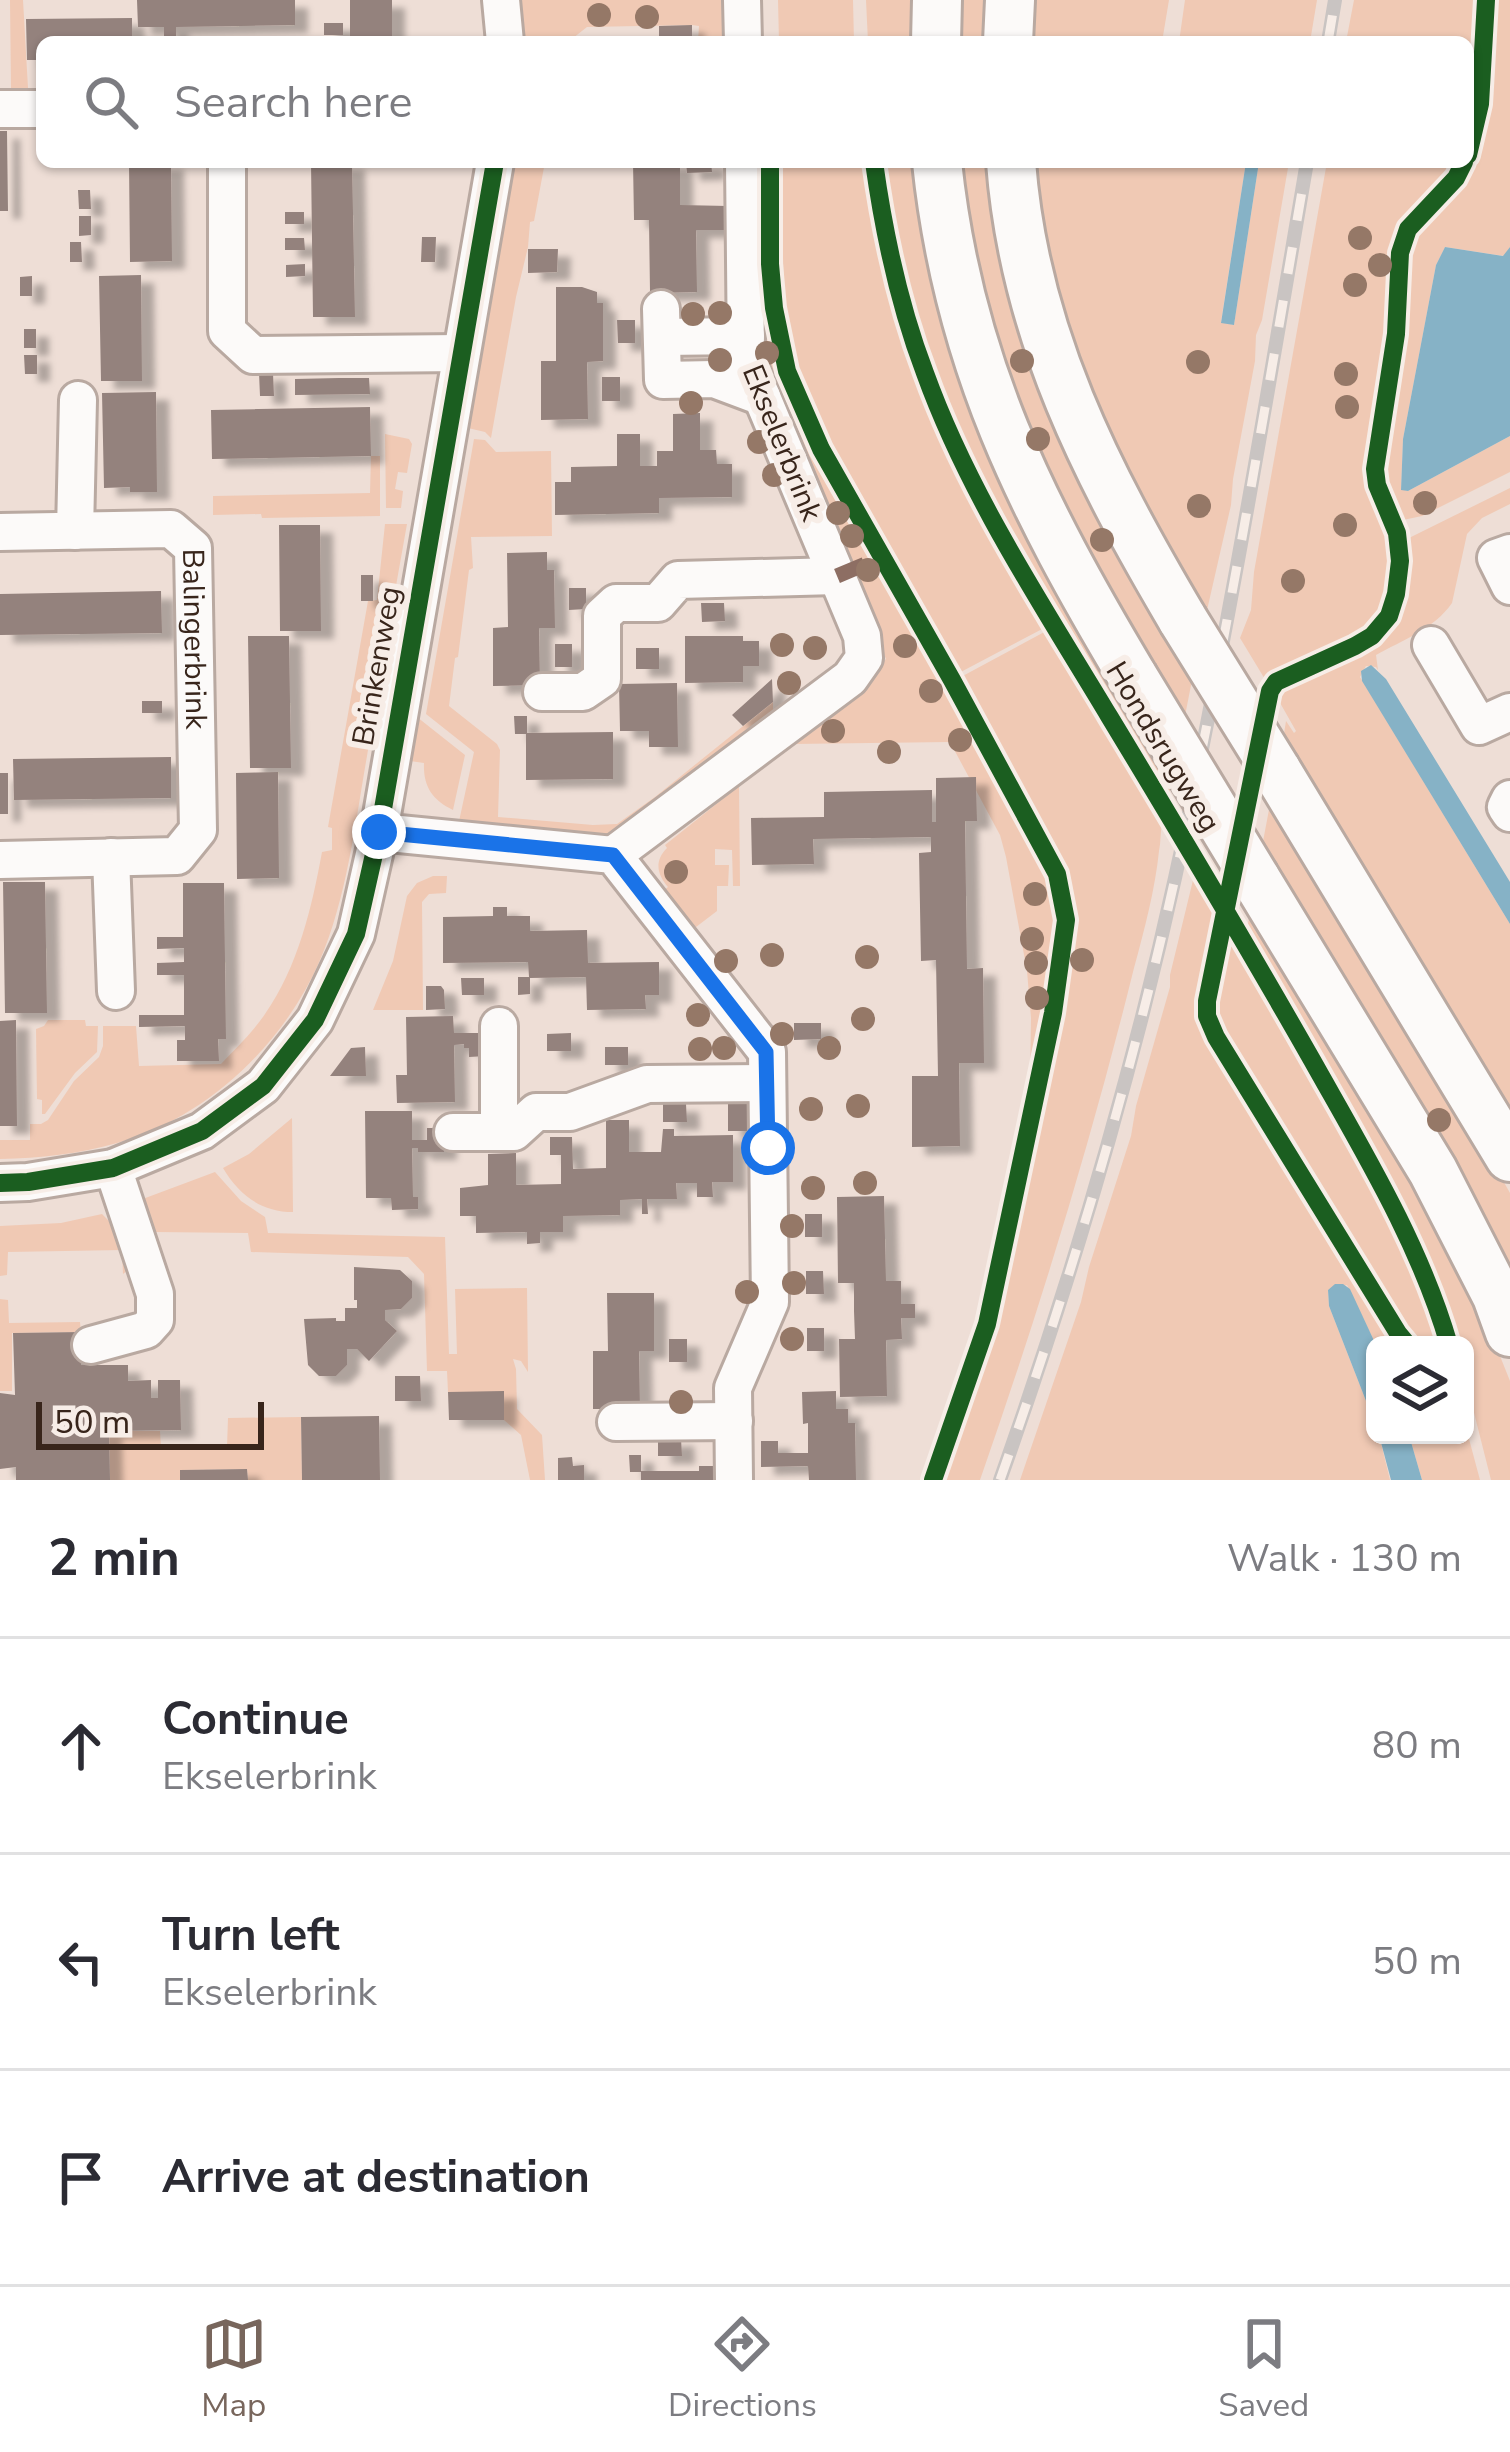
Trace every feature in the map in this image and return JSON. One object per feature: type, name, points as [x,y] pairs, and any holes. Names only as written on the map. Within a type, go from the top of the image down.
[{"type":"main road","points":[[936,36],[938,0]]},
{"type":"main road","points":[[1008,36],[1010,0]]},
{"type":"main road","name":"Hondsrugweg","points":[[939,168],[960,301],[987,388],[1037,508],[1133,677],[1433,1171],[1497,1296],[1510,1332]]},
{"type":"main road","points":[[1012,168],[1024,261],[1062,384],[1096,462],[1183,620],[1510,1157]]},
{"type":"street","points":[[501,0],[504,36]]},
{"type":"street","points":[[742,0],[743,36]]},
{"type":"street","points":[[0,109],[36,109]]},
{"type":"street","points":[[227,168],[227,331],[253,355],[461,353]]},
{"type":"street","name":"Brinkenweg","points":[[0,1183],[113,1168],[202,1131],[263,1086],[315,1020],[356,934],[379,832],[494,168]]},
{"type":"street","name":"Ekselerbrink","points":[[613,855],[850,678],[864,658],[862,636],[746,359],[745,168]]},
{"type":"street","points":[[746,336],[661,323],[663,380],[714,379],[762,397]]},
{"type":"street","points":[[75,531],[78,400]]},
{"type":"street","name":"Balingerbrink","points":[[0,532],[171,529],[193,548],[198,830],[177,856],[0,860]]},
{"type":"street","points":[[1510,553],[1496,558],[1510,586]]},
{"type":"street","points":[[542,692],[583,692],[602,679],[602,616],[616,603],[658,603],[678,580],[837,576]]},
{"type":"street","points":[[1431,645],[1480,726],[1510,712]]},
{"type":"street","points":[[1510,799],[1506,807],[1510,813]]},
{"type":"street","points":[[379,832],[613,855],[766,1052],[770,1302],[734,1388],[734,1480]]},
{"type":"street","points":[[111,857],[116,991]]},
{"type":"street","points":[[499,1026],[499,1132]]},
{"type":"street","points":[[453,1132],[514,1132],[536,1112],[570,1112],[647,1084],[767,1083]]},
{"type":"street","points":[[91,1345],[146,1330],[155,1319],[155,1294],[113,1168]]},
{"type":"street","points":[[616,1422],[734,1421]]},
{"type":"shaded area","points":[[10,0],[23,0],[28,88],[11,88]]},
{"type":"shaded area","points":[[521,0],[728,0],[729,36],[698,36],[699,26],[692,25],[587,27],[576,36],[524,36]]},
{"type":"shaded area","points":[[778,0],[853,0],[854,36],[779,36]]},
{"type":"shaded area","points":[[866,0],[919,0],[918,36],[868,36]]},
{"type":"shaded area","points":[[956,0],[993,0],[990,36],[953,36]]},
{"type":"shaded area","points":[[1029,0],[1169,0],[1163,36],[1026,36]]},
{"type":"shaded area","points":[[1185,0],[1317,0],[1311,36],[1180,36]]},
{"type":"shaded area","points":[[1354,0],[1476,0],[1474,54],[1474,36],[1347,36]]},
{"type":"shaded area","points":[[1490,0],[1510,0],[1510,247],[1504,256],[1445,247],[1436,265],[1403,439],[1401,489],[1408,491],[1510,436],[1510,472],[1422,516],[1403,520],[1393,513],[1381,469],[1403,326],[1406,251],[1420,226],[1461,182],[1468,168],[1474,168],[1487,101]]},
{"type":"shaded area","points":[[513,168],[544,168],[491,438],[468,428]]},
{"type":"shaded area","points":[[756,168],[764,168],[765,264],[772,325],[806,435],[1036,847],[1055,892],[1057,937],[1030,1087],[1027,971],[1006,857],[1000,835],[950,742],[792,744],[790,736],[886,659],[762,366]]},
{"type":"shaded area","points":[[780,168],[867,168],[888,276],[920,380],[969,488],[1046,627],[957,674],[830,447],[800,375],[784,289]]},
{"type":"shaded area","points":[[881,168],[922,168],[923,181],[1173,777],[1168,800],[1028,569],[965,449],[909,303]]},
{"type":"shaded area","points":[[958,168],[996,168],[1194,670],[1183,726],[1092,575],[996,360]]},
{"type":"shaded area","points":[[1031,168],[1245,168],[1221,322],[1234,325],[1258,168],[1288,168],[1256,335],[1231,505],[1205,619],[1101,428],[1051,289]]},
{"type":"shaded area","points":[[1326,168],[1451,168],[1405,224],[1392,258],[1387,343],[1367,454],[1369,488],[1393,575],[1383,611],[1346,643],[1266,681],[1240,638],[1251,610]]},
{"type":"shaded area","points":[[385,434],[409,439],[412,444],[407,473],[398,472],[395,489],[403,491],[401,508],[386,508]]},
{"type":"shaded area","points":[[474,439],[485,440],[496,452],[551,451],[552,536],[471,537],[473,568],[449,706],[500,750],[498,817],[617,824],[773,702],[773,718],[624,829],[609,835],[458,826],[474,752],[426,714]]},
{"type":"shaded area","points":[[371,456],[380,456],[380,516],[213,515],[213,496],[370,493]]},
{"type":"shaded area","points":[[1510,488],[1510,504],[1482,518],[1467,534],[1452,603],[1445,612],[1376,655],[1378,670],[1366,666],[1360,677],[1510,924],[1510,1123],[1282,746],[1286,721],[1296,731],[1275,694],[1358,653],[1386,630],[1403,594],[1409,538]]},
{"type":"shaded area","points":[[385,524],[407,524],[344,886],[305,991],[286,1021],[239,1074],[182,1116],[103,1147],[0,1159],[0,1140],[30,1140],[30,1124],[48,1120],[74,1081],[99,1057],[103,1026],[136,1026],[139,1066],[221,1064],[277,996],[302,936],[322,852],[332,850],[332,828],[328,827],[368,601],[377,600]]},
{"type":"shaded area","points":[[1048,630],[1162,824],[1160,848],[1145,925],[1082,1162],[980,1480],[941,1480],[994,1326],[1074,936],[1072,896],[1061,860],[959,678]]},
{"type":"shaded area","points":[[417,717],[465,755],[453,810],[430,791],[424,763],[410,761]]},
{"type":"shaded area","points":[[739,786],[740,886],[733,886],[732,850],[715,849],[715,865],[729,865],[728,886],[717,886],[717,911],[688,928],[659,894],[668,887],[659,872],[660,858],[665,845]]},
{"type":"shaded area","points":[[1271,799],[1510,1193],[1510,1287],[1261,852]]},
{"type":"shaded area","points":[[447,876],[446,893],[429,894],[422,902],[423,1010],[373,1010],[393,961],[407,896],[417,883]]},
{"type":"shaded area","points":[[1194,876],[1216,915],[1196,1016],[1392,1336],[1372,1336],[1347,1285],[1328,1290],[1329,1306],[1366,1401],[1366,1444],[1381,1444],[1390,1480],[1020,1480],[1131,1136]]},
{"type":"shaded area","points":[[1251,905],[1472,1286],[1510,1381],[1510,1480],[1491,1480],[1474,1413],[1474,1336],[1452,1336],[1385,1185],[1247,930]]},
{"type":"shaded area","points":[[1227,937],[1317,1081],[1371,1181],[1439,1336],[1411,1336],[1402,1329],[1214,1022],[1212,1006]]},
{"type":"shaded area","points":[[48,1020],[85,1020],[86,1026],[98,1026],[97,1052],[42,1114],[42,1100],[37,1099],[36,1029]]},
{"type":"shaded area","points":[[292,1118],[293,1212],[252,1200],[223,1168],[249,1154]]},
{"type":"shaded area","points":[[215,1172],[241,1201],[265,1217],[268,1233],[445,1237],[449,1354],[457,1354],[455,1289],[527,1288],[528,1372],[521,1361],[513,1359],[517,1409],[542,1435],[545,1480],[530,1480],[521,1435],[504,1420],[503,1392],[448,1392],[447,1371],[427,1371],[424,1274],[408,1257],[251,1252],[248,1233],[154,1232],[142,1222],[140,1200]]},
{"type":"shaded area","points":[[102,1214],[115,1227],[131,1262],[123,1274],[122,1250],[8,1252],[7,1275],[0,1276],[0,1226],[61,1223]]},
{"type":"shaded area","points":[[0,1299],[8,1300],[9,1323],[80,1322],[81,1332],[12,1333],[12,1391],[0,1391]]},
{"type":"shaded area","points":[[301,1417],[302,1480],[248,1480],[247,1469],[180,1470],[180,1480],[110,1480],[109,1431],[160,1431],[161,1448],[227,1447],[228,1418]]},
{"type":"shaded area","points":[[1412,1444],[1470,1444],[1480,1480],[1422,1480]]},
{"type":"water","points":[[1245,168],[1258,168],[1234,325],[1221,323]]},
{"type":"water","points":[[1445,247],[1503,256],[1510,247],[1510,436],[1408,491],[1401,490],[1403,439],[1436,265]]},
{"type":"water","points":[[1371,665],[1386,679],[1510,882],[1510,924],[1362,681],[1361,671]]},
{"type":"water","points":[[1335,1284],[1350,1289],[1372,1336],[1366,1336],[1366,1401],[1329,1306],[1328,1290]]},
{"type":"water","points":[[1381,1444],[1412,1444],[1422,1480],[1391,1480]]},
{"type":"building","points":[[137,0],[295,0],[295,25],[176,27],[176,36],[164,36],[164,27],[138,27]]},
{"type":"building","points":[[350,0],[392,0],[392,36],[350,36]]},
{"type":"building","points":[[132,18],[132,36],[36,36],[36,60],[27,60],[26,19]]},
{"type":"building","points":[[324,23],[343,23],[343,35],[324,35]]},
{"type":"building","points":[[692,25],[692,36],[659,36],[659,26]]},
{"type":"building","points":[[0,131],[7,131],[8,211],[0,211]]},
{"type":"building","points":[[129,168],[171,168],[172,261],[130,262]]},
{"type":"building","points":[[311,168],[352,168],[355,317],[313,317]]},
{"type":"building","points":[[633,168],[680,168],[680,205],[728,206],[728,230],[696,230],[697,292],[650,293],[649,220],[634,220]]},
{"type":"building","points":[[687,168],[712,168],[712,172],[687,173]]},
{"type":"building","points":[[78,190],[90,190],[91,209],[79,209]]},
{"type":"building","points":[[285,212],[304,212],[304,224],[285,224]]},
{"type":"building","points":[[79,216],[91,216],[91,235],[79,236]]},
{"type":"building","points":[[422,237],[436,237],[435,262],[421,262]]},
{"type":"building","points":[[285,238],[304,238],[305,250],[285,250]]},
{"type":"building","points":[[70,242],[81,242],[82,262],[70,262]]},
{"type":"building","points":[[528,249],[558,249],[557,272],[528,273]]},
{"type":"building","points":[[305,264],[305,276],[286,277],[286,265]]},
{"type":"building","points":[[141,275],[142,381],[101,381],[99,276]]},
{"type":"building","points":[[32,276],[32,296],[20,296],[20,277]]},
{"type":"building","points":[[556,287],[597,292],[597,303],[603,303],[603,361],[587,362],[588,419],[541,420],[541,361],[556,361]]},
{"type":"building","points":[[617,320],[635,320],[635,343],[618,343]]},
{"type":"building","points":[[24,329],[36,329],[36,348],[24,348]]},
{"type":"building","points":[[24,355],[37,355],[37,374],[25,374]]},
{"type":"building","points":[[259,373],[273,373],[274,396],[260,396]]},
{"type":"building","points":[[602,377],[620,377],[620,401],[602,401]]},
{"type":"building","points":[[369,378],[370,394],[295,395],[295,379]]},
{"type":"building","points":[[156,392],[157,492],[104,488],[102,393]]},
{"type":"building","points":[[370,407],[371,456],[212,459],[211,410]]},
{"type":"building","points":[[700,413],[700,450],[716,450],[717,464],[732,464],[732,497],[659,498],[659,513],[555,515],[555,482],[571,482],[571,467],[617,466],[617,434],[640,434],[640,466],[657,466],[657,451],[673,451],[673,414]]},
{"type":"building","points":[[279,525],[320,525],[321,631],[280,631]]},
{"type":"building","points":[[547,552],[547,570],[554,570],[555,628],[539,628],[540,685],[493,686],[493,628],[508,627],[507,553]]},
{"type":"building","points":[[361,575],[373,575],[373,601],[361,601]]},
{"type":"building","points":[[569,588],[586,588],[586,609],[569,610]]},
{"type":"building","points":[[161,591],[162,633],[0,635],[0,594]]},
{"type":"building","points":[[701,603],[724,603],[725,621],[702,622]]},
{"type":"building","points":[[248,636],[289,636],[291,768],[250,768]]},
{"type":"building","points":[[685,636],[743,636],[743,641],[759,641],[759,666],[743,666],[743,682],[685,683]]},
{"type":"building","points":[[555,644],[572,644],[572,667],[555,667]]},
{"type":"building","points":[[636,648],[659,648],[659,669],[636,669]]},
{"type":"building","points":[[772,679],[773,702],[743,726],[732,715]]},
{"type":"building","points":[[677,683],[678,747],[649,747],[649,731],[620,731],[619,684]]},
{"type":"building","points":[[142,701],[162,701],[162,713],[142,713]]},
{"type":"building","points":[[514,716],[527,716],[527,733],[613,732],[613,779],[526,780],[526,734],[515,734]]},
{"type":"building","points":[[171,757],[171,798],[14,800],[13,759]]},
{"type":"building","points":[[278,772],[279,878],[237,879],[236,773]]},
{"type":"building","points":[[0,773],[8,773],[8,814],[0,814]]},
{"type":"building","points":[[976,777],[977,821],[965,821],[967,969],[983,968],[984,1063],[959,1063],[960,1146],[912,1147],[912,1076],[938,1076],[936,960],[921,961],[919,853],[931,852],[931,837],[813,839],[814,864],[752,865],[751,818],[824,817],[824,792],[932,790],[932,822],[936,822],[936,778]]},
{"type":"building","points":[[3,882],[45,882],[47,1013],[5,1013]]},
{"type":"building","points":[[183,883],[224,883],[226,1039],[218,1039],[219,1061],[177,1061],[177,1040],[185,1040],[185,1026],[139,1027],[139,1015],[184,1015],[184,975],[157,975],[157,963],[184,962],[184,948],[157,949],[157,937],[183,937]]},
{"type":"building","points":[[493,907],[507,907],[507,916],[530,916],[530,931],[587,930],[588,963],[659,962],[659,995],[645,995],[646,1009],[587,1010],[586,977],[530,978],[530,994],[518,995],[518,977],[529,977],[528,962],[443,963],[443,917],[493,916]]},
{"type":"building","points":[[461,978],[484,978],[484,995],[462,995]]},
{"type":"building","points":[[426,986],[441,986],[445,1009],[426,1010]]},
{"type":"building","points":[[453,1016],[454,1033],[486,1033],[486,1056],[469,1057],[464,1044],[454,1045],[455,1102],[397,1103],[396,1075],[407,1075],[406,1017]]},
{"type":"building","points":[[16,1020],[17,1126],[0,1126],[0,1021]]},
{"type":"building","points":[[794,1023],[821,1023],[821,1039],[794,1040]]},
{"type":"building","points":[[571,1033],[571,1051],[547,1051],[547,1034]]},
{"type":"building","points":[[365,1047],[366,1076],[330,1076],[351,1048]]},
{"type":"building","points":[[605,1047],[628,1047],[628,1065],[605,1065]]},
{"type":"building","points":[[663,1104],[686,1104],[687,1122],[663,1122]]},
{"type":"building","points":[[728,1104],[754,1104],[754,1131],[728,1131]]},
{"type":"building","points":[[365,1111],[412,1111],[412,1140],[427,1140],[427,1128],[444,1128],[444,1152],[412,1148],[413,1197],[418,1197],[418,1209],[392,1210],[391,1198],[366,1198]]},
{"type":"building","points":[[606,1120],[629,1120],[629,1152],[661,1152],[663,1129],[674,1129],[674,1136],[733,1135],[733,1182],[712,1182],[713,1197],[697,1197],[697,1183],[676,1183],[677,1199],[647,1199],[648,1214],[642,1214],[642,1199],[620,1200],[620,1215],[563,1216],[563,1232],[540,1232],[540,1243],[527,1244],[527,1232],[476,1233],[476,1216],[460,1216],[460,1188],[488,1185],[488,1154],[516,1153],[516,1185],[561,1184],[561,1155],[550,1155],[550,1137],[572,1137],[573,1169],[606,1168]]},
{"type":"building","points":[[884,1196],[886,1281],[901,1281],[901,1304],[915,1304],[915,1318],[901,1318],[902,1339],[886,1340],[887,1396],[840,1397],[839,1339],[855,1339],[854,1283],[838,1283],[837,1197]]},
{"type":"building","points":[[805,1214],[822,1214],[822,1237],[805,1237]]},
{"type":"building","points":[[354,1267],[400,1270],[412,1281],[412,1298],[401,1309],[385,1310],[385,1320],[397,1331],[369,1361],[357,1349],[347,1349],[347,1365],[336,1376],[319,1376],[308,1365],[304,1319],[345,1321],[345,1308],[357,1308]]},
{"type":"building","points":[[806,1271],[823,1271],[824,1294],[806,1294]]},
{"type":"building","points":[[607,1293],[654,1293],[654,1351],[639,1351],[640,1409],[593,1409],[593,1351],[608,1351]]},
{"type":"building","points":[[807,1328],[824,1328],[824,1351],[807,1351]]},
{"type":"building","points":[[81,1332],[81,1365],[128,1365],[128,1381],[151,1380],[151,1398],[158,1398],[158,1380],[180,1380],[181,1430],[109,1431],[110,1480],[16,1480],[16,1467],[0,1469],[0,1393],[15,1395],[13,1333]]},
{"type":"building","points":[[669,1339],[687,1339],[687,1362],[669,1362]]},
{"type":"building","points":[[395,1376],[420,1376],[421,1401],[395,1401]]},
{"type":"building","points":[[504,1391],[504,1420],[449,1420],[448,1392]]},
{"type":"building","points":[[836,1391],[836,1409],[848,1409],[848,1423],[855,1423],[856,1480],[809,1480],[808,1466],[761,1467],[761,1441],[778,1441],[778,1453],[808,1453],[802,1392]]},
{"type":"building","points":[[379,1416],[380,1480],[302,1480],[301,1417]]},
{"type":"building","points":[[681,1438],[682,1456],[658,1456],[658,1439]]},
{"type":"building","points":[[629,1455],[641,1455],[641,1471],[699,1471],[699,1466],[717,1466],[718,1480],[641,1480],[641,1472],[630,1472]]},
{"type":"building","points":[[572,1457],[573,1466],[584,1465],[584,1480],[558,1480],[558,1458]]},
{"type":"building","points":[[247,1469],[248,1480],[180,1480],[180,1470]]},
{"type":"railway","points":[[1329,36],[1335,0]]},
{"type":"railway","points":[[1000,1480],[1097,1182],[1157,954],[1229,610],[1306,168]]},
{"type":"marked path","points":[[837,576],[882,557]]},
{"type":"cycle path","points":[[1474,130],[1480,104],[1486,0]]},
{"type":"cycle path","points":[[0,1183],[113,1168],[202,1131],[263,1086],[315,1020],[356,934],[379,832],[494,168]]},
{"type":"cycle path","points":[[770,168],[770,264],[787,371],[821,449],[1057,874],[1066,920],[1053,1013],[987,1324],[933,1480]]},
{"type":"cycle path","points":[[875,168],[907,321],[963,463],[1370,1164],[1423,1271],[1446,1336]]},
{"type":"cycle path","points":[[1400,1336],[1216,1037],[1207,1016],[1207,1001],[1270,691],[1276,682],[1372,636],[1389,616],[1396,594],[1397,533],[1375,469],[1396,334],[1400,253],[1408,229],[1461,168]]},
{"type":"route","points":[[379,832],[613,855],[766,1052],[768,1148]]}]
